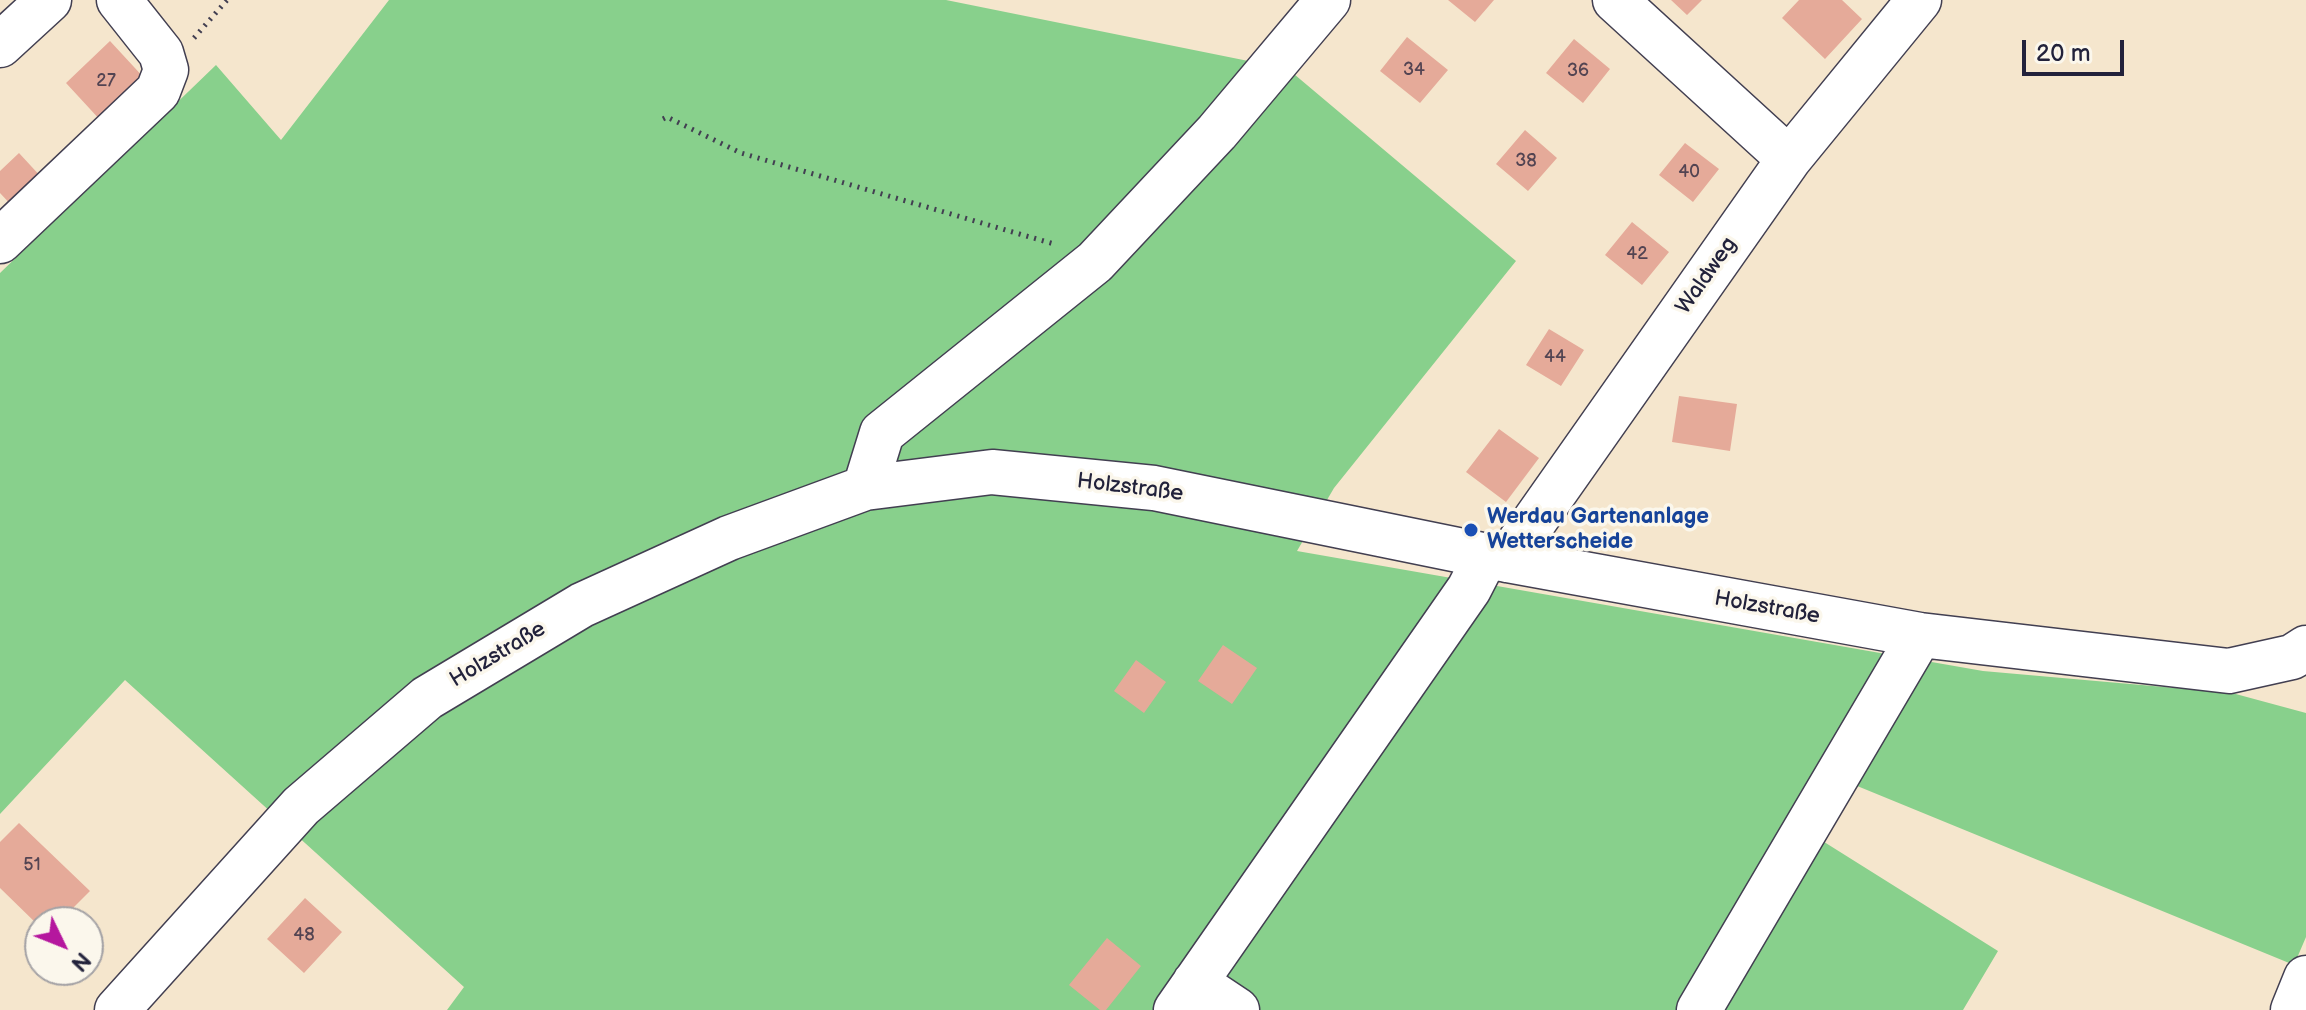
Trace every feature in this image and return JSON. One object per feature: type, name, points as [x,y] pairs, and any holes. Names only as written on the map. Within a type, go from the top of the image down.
[{"type":"street","points":[[0,45],[49,0]]},
{"type":"street","points":[[0,241],[158,91],[166,70],[161,53],[119,0]]},
{"type":"street","points":[[865,488],[882,433],[1095,262],[1217,132],[1328,0]]},
{"type":"street","points":[[1615,0],[1789,159]]},
{"type":"street","name":"Waldweg","points":[[1185,996],[1469,589],[1497,558],[1789,159],[1919,0]]},
{"type":"street","name":"Holzstraße","points":[[117,1010],[301,806],[427,698],[582,605],[729,538],[865,488],[992,472],[1154,488],[1497,558],[1920,635],[2229,671],[2301,658]]},
{"type":"street","points":[[1699,1010],[1920,635]]},
{"type":"street","points":[[2293,1010],[2306,978]]},
{"type":"street","points":[[1185,996],[1237,1010]]},
{"type":"path","points":[[663,119],[667,117],[741,153],[1071,249],[1095,262]]},
{"type":"green space","points":[[389,0],[946,0],[1288,69],[1516,261],[1334,488],[1297,551],[1983,671],[2232,693],[2306,713],[2306,937],[2294,965],[1845,781],[1813,835],[1998,951],[1963,1010],[447,1010],[464,987],[125,680],[0,814],[0,273],[216,65],[281,140]]},
{"type":"building","points":[[1448,0],[1494,0],[1475,22]]},
{"type":"building","points":[[1671,0],[1702,0],[1687,15]]},
{"type":"building","points":[[1799,0],[1842,0],[1862,19],[1825,59],[1782,18]]},
{"type":"building","points":[[1407,37],[1448,70],[1420,103],[1380,71]]},
{"type":"building","points":[[1574,39],[1610,69],[1583,103],[1546,73]]},
{"type":"building","points":[[110,41],[146,80],[102,122],[66,83]]},
{"type":"building","points":[[1525,130],[1557,158],[1528,191],[1496,164]]},
{"type":"building","points":[[1685,143],[1719,169],[1693,202],[1659,175]]},
{"type":"building","points":[[19,153],[43,179],[14,208],[0,193],[0,171]]},
{"type":"building","points":[[1632,222],[1669,252],[1642,285],[1605,255]]},
{"type":"building","points":[[1549,329],[1584,350],[1561,386],[1526,365]]},
{"type":"building","points":[[1679,396],[1737,404],[1730,451],[1672,442]]},
{"type":"building","points":[[1499,429],[1539,458],[1506,502],[1466,472]]},
{"type":"building","points":[[1223,645],[1257,668],[1232,704],[1198,681]]},
{"type":"building","points":[[1136,660],[1166,682],[1144,713],[1114,691]]},
{"type":"building","points":[[19,823],[90,891],[75,906],[24,906],[24,911],[0,888],[0,842]]},
{"type":"building","points":[[305,898],[342,932],[304,973],[267,939]]},
{"type":"building","points":[[1107,938],[1141,966],[1106,1010],[1100,1010],[1069,985]]},
{"type":"place","name":"Werdau Gartenanlage Wetterscheide","points":[[1471,530]]}]
